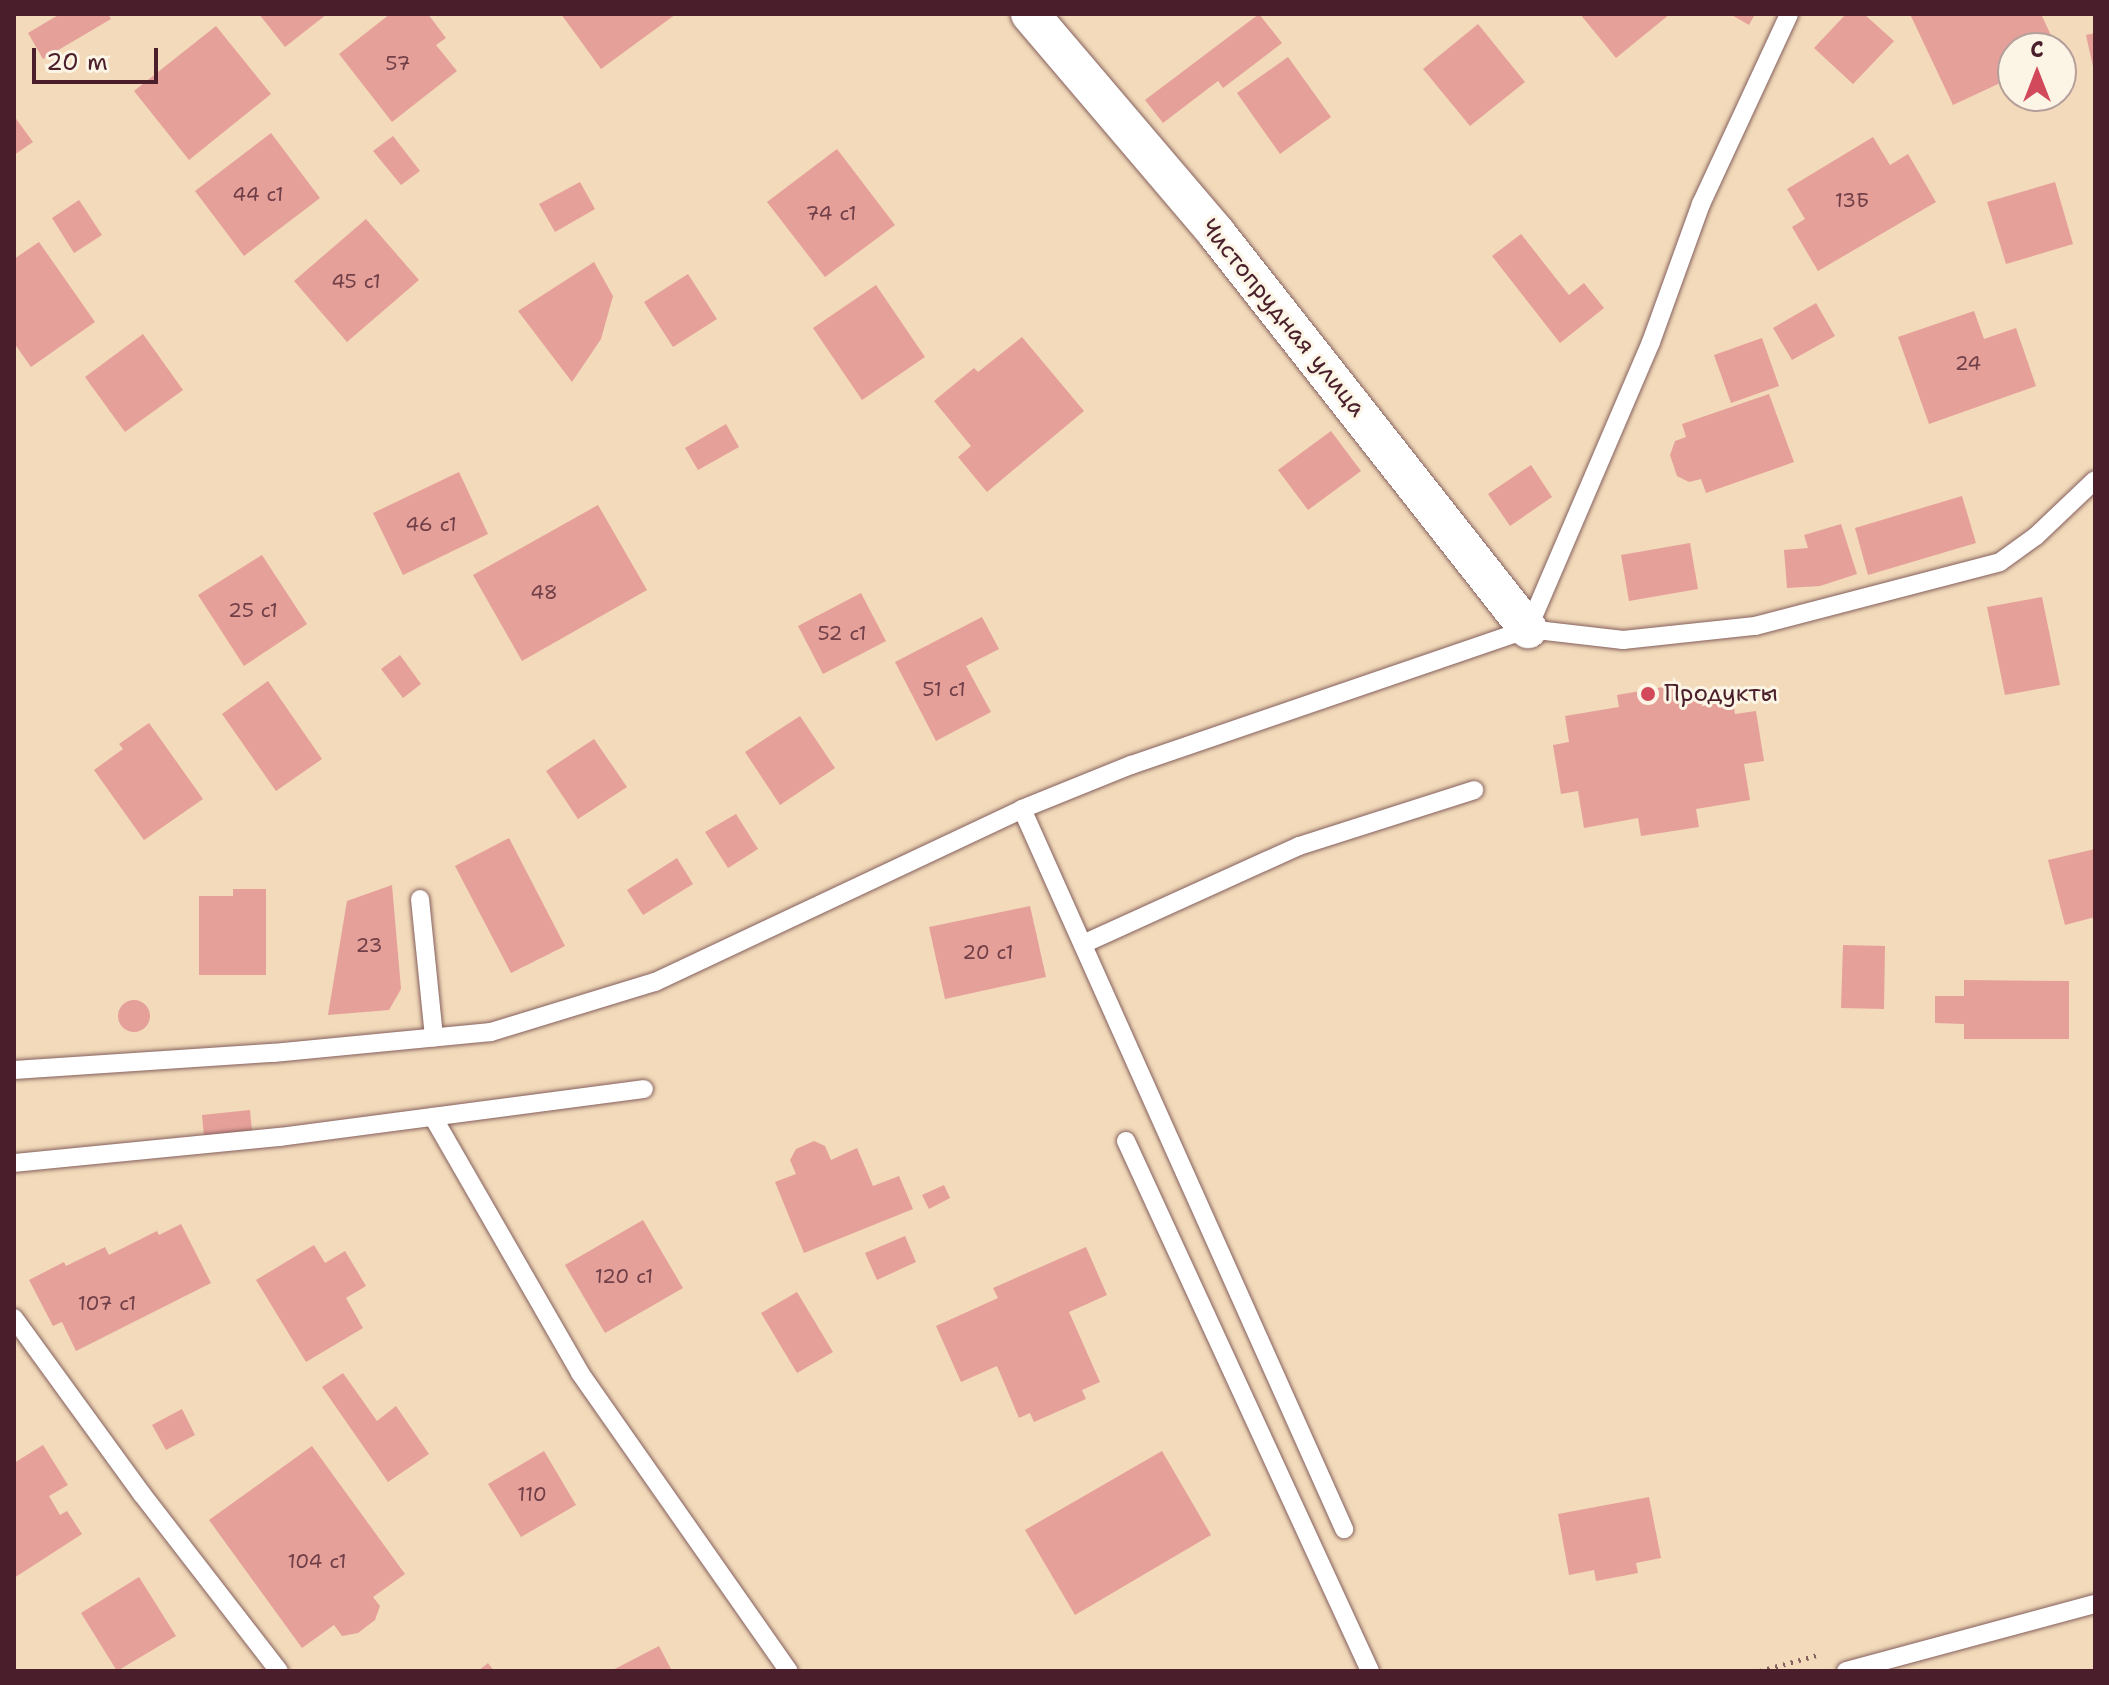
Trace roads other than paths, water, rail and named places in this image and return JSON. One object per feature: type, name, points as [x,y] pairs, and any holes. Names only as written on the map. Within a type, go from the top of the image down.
[{"type":"street","name":"Чистопрудная улица","points":[[1030,14],[1217,234],[1528,629]]},
{"type":"lane","points":[[1528,629],[1651,342],[1701,204],[1789,14]]},
{"type":"lane","points":[[14,1070],[227,1056],[491,1032],[655,982],[1022,809],[1131,765],[1528,629],[1623,640],[1778,622],[2000,562],[2036,536],[2095,480]]},
{"type":"lane","points":[[1083,944],[1299,846],[1474,790]]},
{"type":"lane","points":[[1022,809],[1344,1529]]},
{"type":"lane","points":[[420,899],[434,1037]]},
{"type":"lane","points":[[14,1163],[280,1137],[644,1089]]},
{"type":"lane","points":[[433,1117],[580,1373],[789,1671]]},
{"type":"lane","points":[[1126,1141],[1370,1671]]},
{"type":"lane","points":[[14,1318],[142,1494],[279,1671]]},
{"type":"lane","points":[[1846,1671],[2095,1604]]},
{"type":"place","name":"Продукты","points":[[1648,694]]}]
